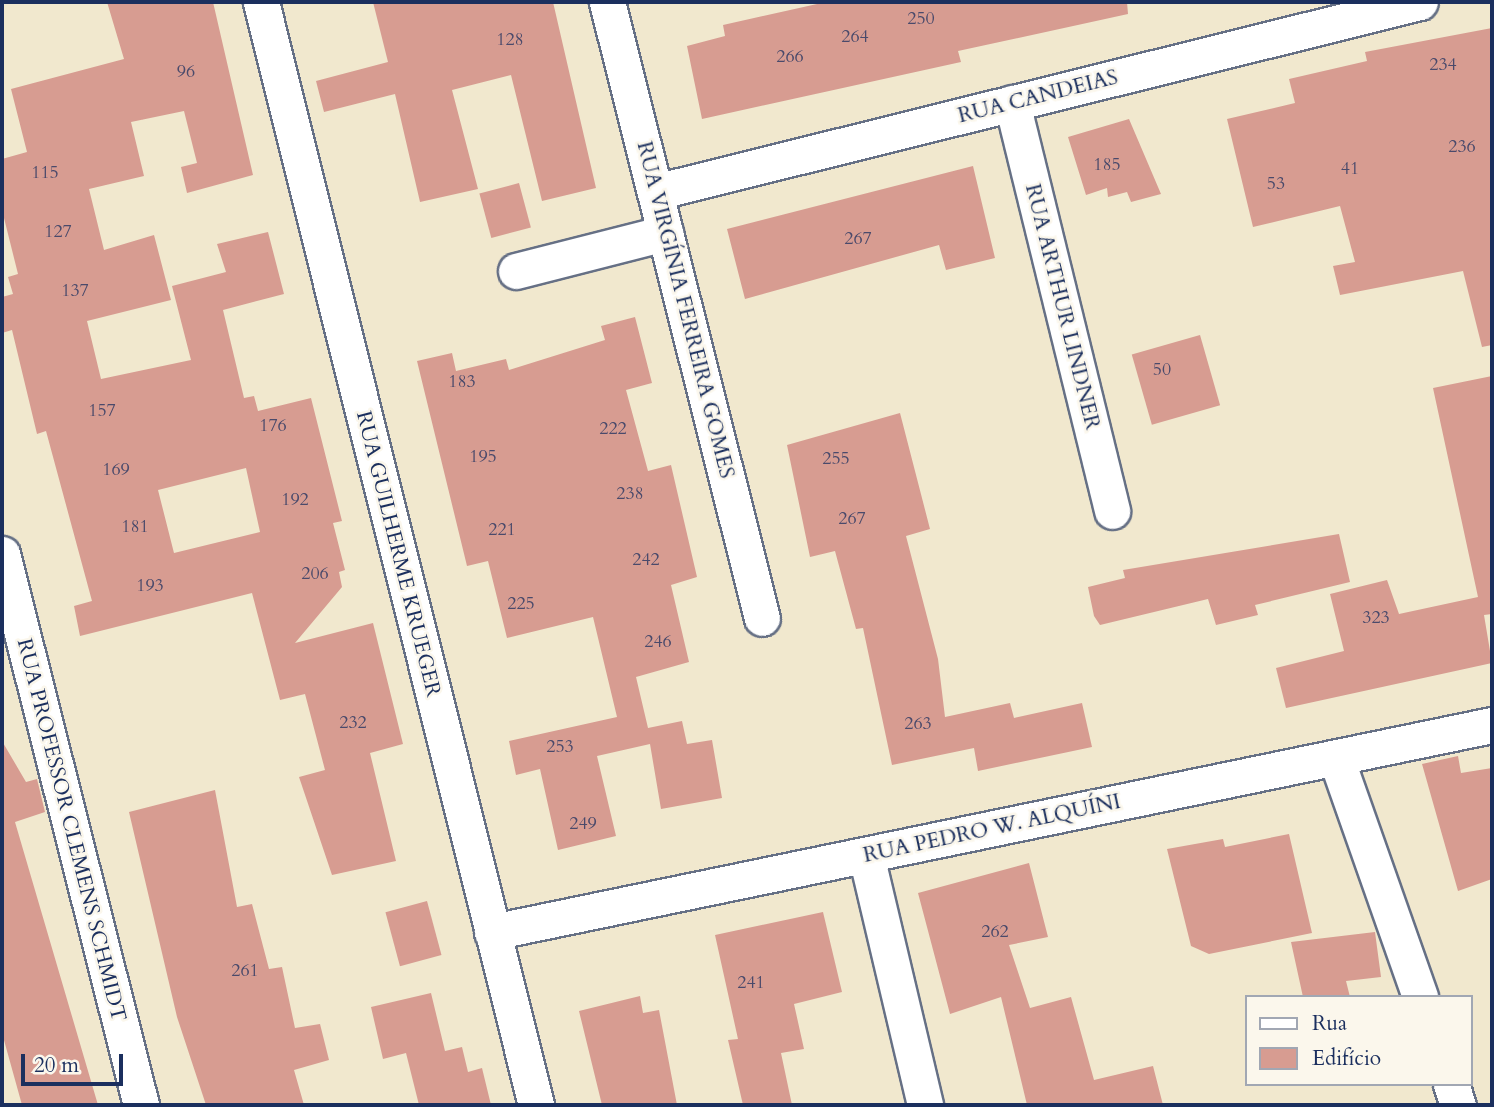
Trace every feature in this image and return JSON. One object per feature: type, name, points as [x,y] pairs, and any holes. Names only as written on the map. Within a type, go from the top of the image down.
[{"type":"street","name":"RUA GUILHERME KRUEGER","points":[[261,2],[536,1105]]},
{"type":"street","name":"RUA VIRGÍNIA FERREIRA GOMES","points":[[607,2],[762,618]]},
{"type":"street","name":"RUA CANDEIAS","points":[[655,192],[1420,2]]},
{"type":"street","name":"RUA ARTHUR LINDNER","points":[[1012,103],[1112,512]]},
{"type":"street","points":[[516,271],[665,233]]},
{"type":"street","name":"RUA PROFESSOR CLEMENS SCHMIDT","points":[[2,554],[141,1105]]},
{"type":"street","name":"RUA PEDRO W. ALQUÍNI","points":[[492,932],[1492,725]]},
{"type":"street","points":[[1336,758],[1419,995]]},
{"type":"street","points":[[866,855],[925,1105]]},
{"type":"street","points":[[1452,1086],[1458,1105]]},
{"type":"building","points":[[107,2],[213,2],[253,175],[187,193],[181,167],[197,163],[184,111],[131,122],[144,176],[89,189],[104,250],[154,235],[171,300],[87,321],[101,379],[191,360],[172,286],[226,272],[217,244],[268,232],[284,294],[223,310],[244,398],[254,396],[258,411],[311,398],[342,521],[333,523],[345,570],[339,572],[342,587],[295,643],[373,623],[403,744],[370,753],[396,861],[332,875],[299,777],[325,770],[305,694],[280,700],[252,593],[80,636],[74,606],[92,601],[46,431],[37,434],[12,330],[2,333],[2,297],[13,294],[8,277],[18,274],[2,210],[2,159],[27,152],[11,89],[124,59]],"holes":[[[246,468],[260,532],[174,553],[158,490]]]},
{"type":"building","points":[[373,2],[553,2],[596,188],[542,201],[511,75],[452,90],[478,189],[420,202],[395,94],[324,112],[316,81],[388,62]]},
{"type":"building","points":[[826,2],[1127,2],[1128,14],[958,51],[961,62],[702,119],[687,46],[725,36],[723,25]]},
{"type":"building","points":[[1492,28],[1492,345],[1482,347],[1463,271],[1340,295],[1333,266],[1355,262],[1340,206],[1253,227],[1227,119],[1295,103],[1289,79],[1367,61],[1365,52]]},
{"type":"building","points":[[1129,119],[1161,194],[1131,202],[1127,192],[1108,197],[1107,188],[1086,195],[1068,137]]},
{"type":"building","points":[[973,166],[995,258],[946,270],[939,245],[745,299],[727,229]]},
{"type":"building","points":[[519,183],[531,227],[491,238],[479,194]]},
{"type":"building","points":[[635,317],[652,383],[626,390],[648,471],[671,465],[697,577],[671,585],[689,662],[636,677],[648,728],[682,721],[687,744],[712,740],[722,798],[661,809],[650,744],[597,756],[616,836],[558,850],[540,769],[516,775],[509,741],[617,717],[593,617],[507,638],[488,561],[467,566],[417,361],[452,353],[456,371],[506,359],[509,370],[605,340],[601,326]]},
{"type":"building","points":[[1200,335],[1220,405],[1152,425],[1132,355]]},
{"type":"building","points":[[1492,376],[1492,614],[1484,615],[1492,663],[1286,708],[1276,668],[1344,651],[1330,594],[1387,580],[1399,614],[1478,597],[1433,388]]},
{"type":"building","points":[[900,413],[930,529],[906,536],[938,659],[945,717],[1010,703],[1014,718],[1082,703],[1092,747],[978,771],[974,748],[892,765],[863,628],[856,629],[835,551],[810,557],[787,445]]},
{"type":"building","points":[[1339,534],[1350,582],[1255,605],[1258,615],[1216,625],[1208,599],[1100,625],[1094,616],[1088,587],[1125,578],[1123,570]]},
{"type":"building","points":[[2,741],[26,782],[37,779],[45,812],[15,822],[98,1105],[22,1105],[2,1033]]},
{"type":"building","points":[[1458,756],[1461,773],[1492,768],[1492,879],[1458,891],[1422,764]]},
{"type":"building","points":[[215,790],[237,907],[252,904],[269,969],[282,967],[295,1028],[320,1024],[329,1060],[294,1070],[304,1105],[206,1105],[177,1017],[129,812]]},
{"type":"building","points":[[1289,834],[1312,933],[1209,954],[1191,946],[1167,849],[1223,839],[1225,847]]},
{"type":"building","points":[[1029,863],[1048,937],[1009,945],[1030,1008],[1071,997],[1094,1080],[1153,1066],[1163,1105],[1027,1105],[1001,997],[950,1014],[918,893]]},
{"type":"building","points":[[427,901],[441,955],[400,966],[385,912]]},
{"type":"building","points":[[823,912],[842,992],[794,1004],[804,1049],[781,1053],[792,1105],[743,1105],[728,1040],[738,1039],[715,935]]},
{"type":"building","points":[[1375,932],[1381,977],[1346,981],[1350,995],[1303,995],[1291,942]]},
{"type":"building","points":[[431,993],[445,1051],[462,1047],[468,1072],[482,1068],[491,1105],[419,1105],[406,1053],[383,1059],[371,1007]]},
{"type":"building","points":[[640,996],[643,1013],[659,1010],[677,1105],[602,1105],[579,1011]]}]
